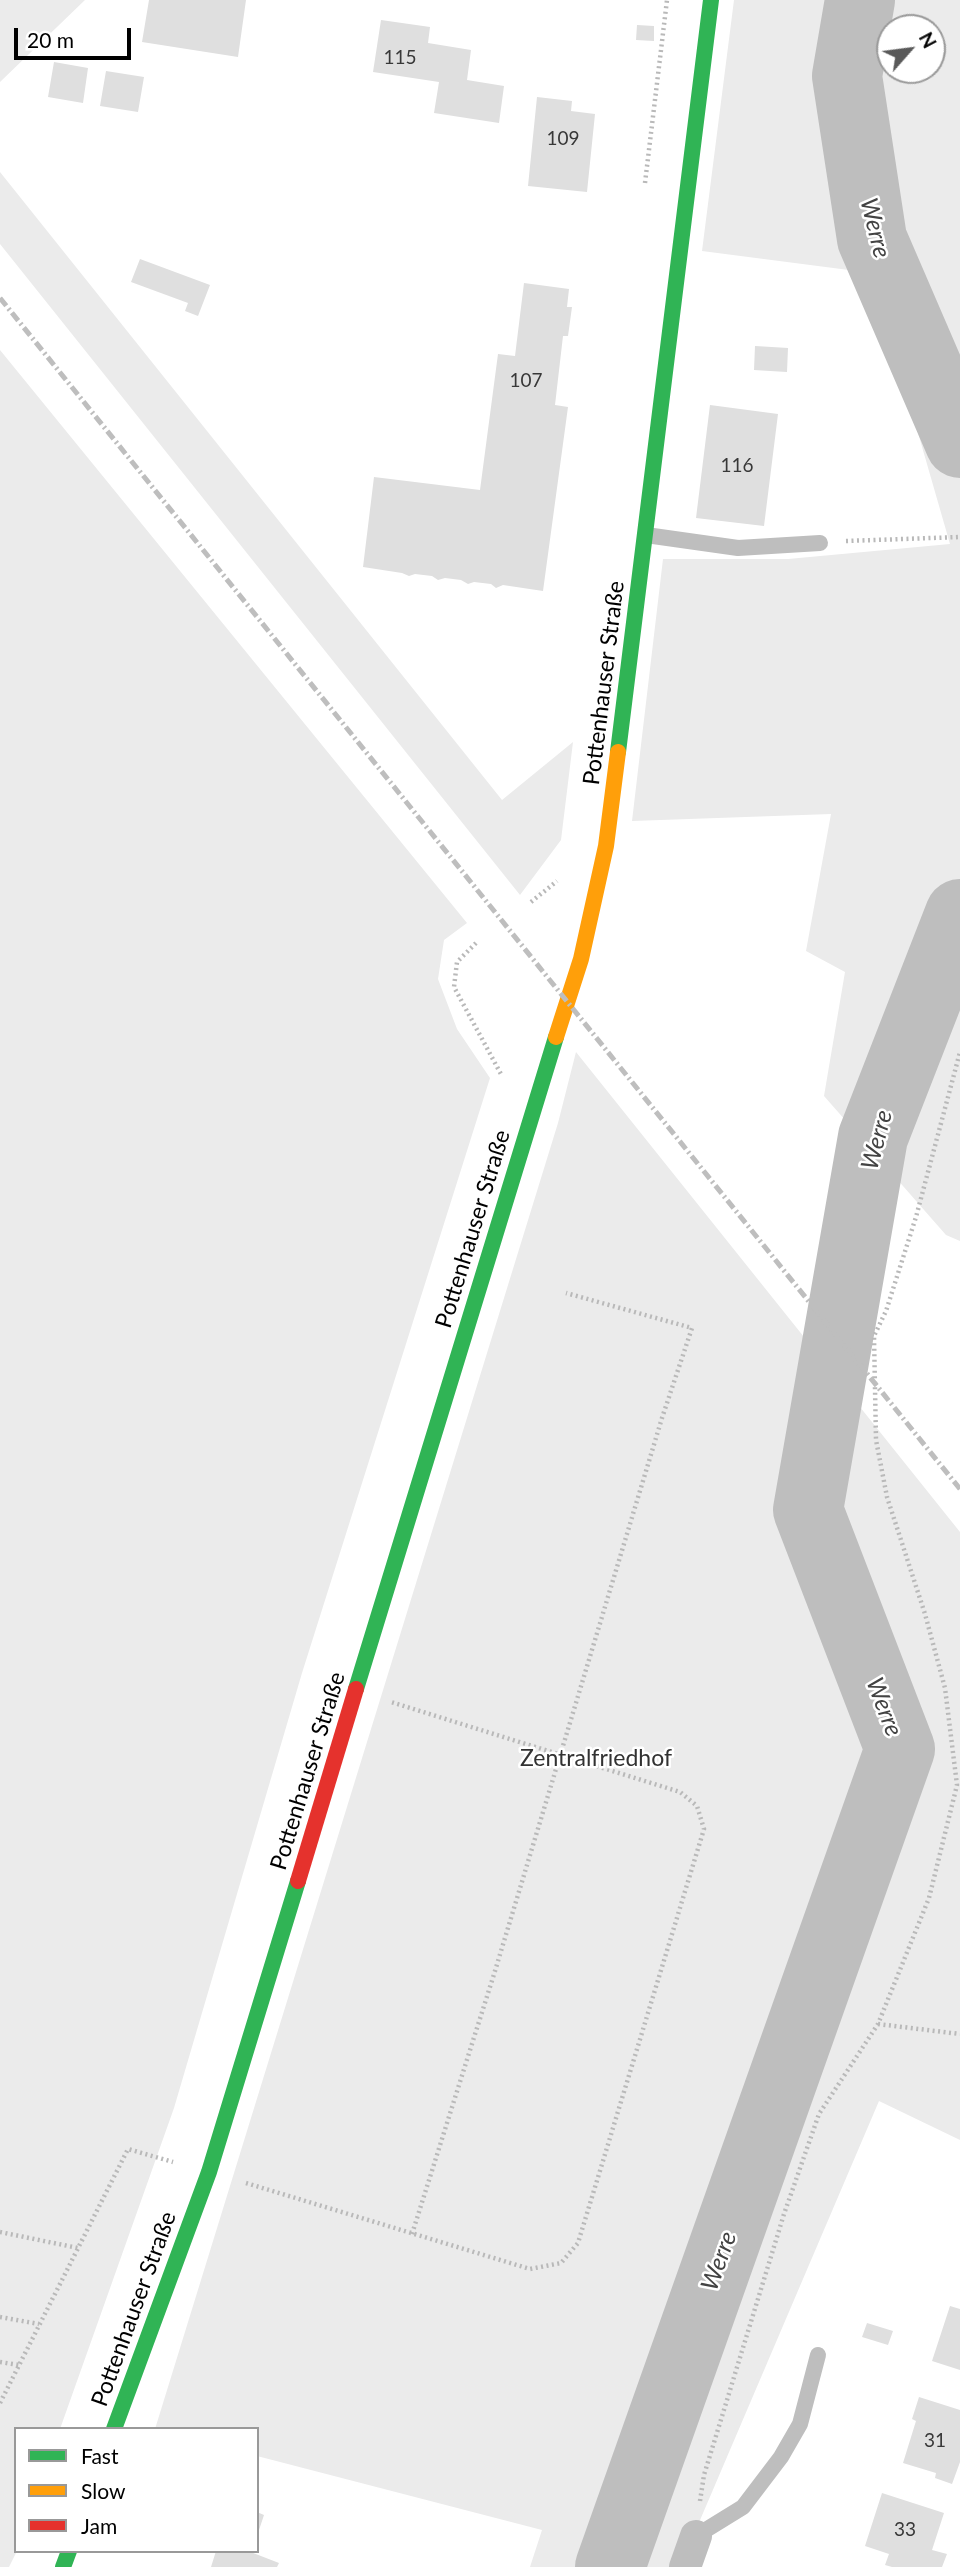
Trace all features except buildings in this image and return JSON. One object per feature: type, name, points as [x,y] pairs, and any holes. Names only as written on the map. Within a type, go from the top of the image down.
[{"type":"street","name":"Pottenhauser Straße","points":[[115,2427],[209,2172],[581,959],[606,846],[711,2]]},
{"type":"street","points":[[685,2567],[696,2536]]},
{"type":"lane","name":"Pottenhauser Straße","points":[[690,0],[711,2]]},
{"type":"lane","points":[[646,535],[738,548],[820,543]]},
{"type":"lane","points":[[696,2536],[743,2507],[781,2457],[800,2424],[818,2356]]},
{"type":"path","points":[[645,188],[667,0]]},
{"type":"path","points":[[820,543],[960,537]]},
{"type":"path","points":[[696,2536],[704,2474],[784,2214],[819,2114],[878,2024],[929,1898],[957,1785],[945,1688],[925,1614],[887,1497],[876,1440],[874,1336],[886,1311],[916,1217],[960,1052]]},
{"type":"path","points":[[412,2234],[692,1328],[566,1293]]},
{"type":"path","points":[[209,2172],[530,2269],[561,2263],[578,2243],[704,1829],[697,1806],[680,1792],[357,1691]]},
{"type":"path","points":[[878,2024],[960,2034]]},
{"type":"path","points":[[0,2403],[128,2149],[175,2163]]},
{"type":"path","points":[[0,2232],[78,2248]]},
{"type":"path","points":[[0,2317],[39,2324]]},
{"type":"path","points":[[0,2362],[19,2365]]},
{"type":"green space","points":[[0,0],[85,0],[0,82]]},
{"type":"green space","points":[[734,0],[960,0],[960,1241],[946,1235],[824,1096],[845,972],[806,951],[831,814],[632,821],[663,559],[788,559],[950,544],[872,273],[702,251]]},
{"type":"green space","points":[[0,172],[502,800],[573,742],[561,840],[520,895],[0,244]]},
{"type":"green space","points":[[0,350],[467,923],[444,940],[438,979],[457,1029],[490,1078],[302,1673],[174,2108],[61,2427],[14,2427],[16,2553],[9,2567],[0,2567]]},
{"type":"green space","name":"Zentralfriedhof","points":[[576,1052],[960,1532],[960,2140],[879,2101],[680,2567],[530,2567],[542,2530],[259,2457],[259,2427],[156,2427],[558,1123]]},
{"type":"waterway","name":"Werre","points":[[860,0],[847,76],[872,239],[960,443]]},
{"type":"waterway","name":"Werre","points":[[610,2567],[900,1749],[808,1510],[873,1137],[960,914]]},
{"type":"railway","points":[[0,298],[960,1489]]},
{"type":"traffic: fast","points":[[618,752],[711,0]]},
{"type":"traffic: fast","points":[[356,1689],[556,1037]]},
{"type":"traffic: fast","points":[[115,2427],[209,2172],[298,1881]]},
{"type":"traffic: fast","points":[[63,2567],[68,2553]]},
{"type":"traffic: slow","points":[[556,1037],[581,959],[606,846],[618,752]]},
{"type":"traffic: jam","points":[[298,1881],[356,1689]]}]
